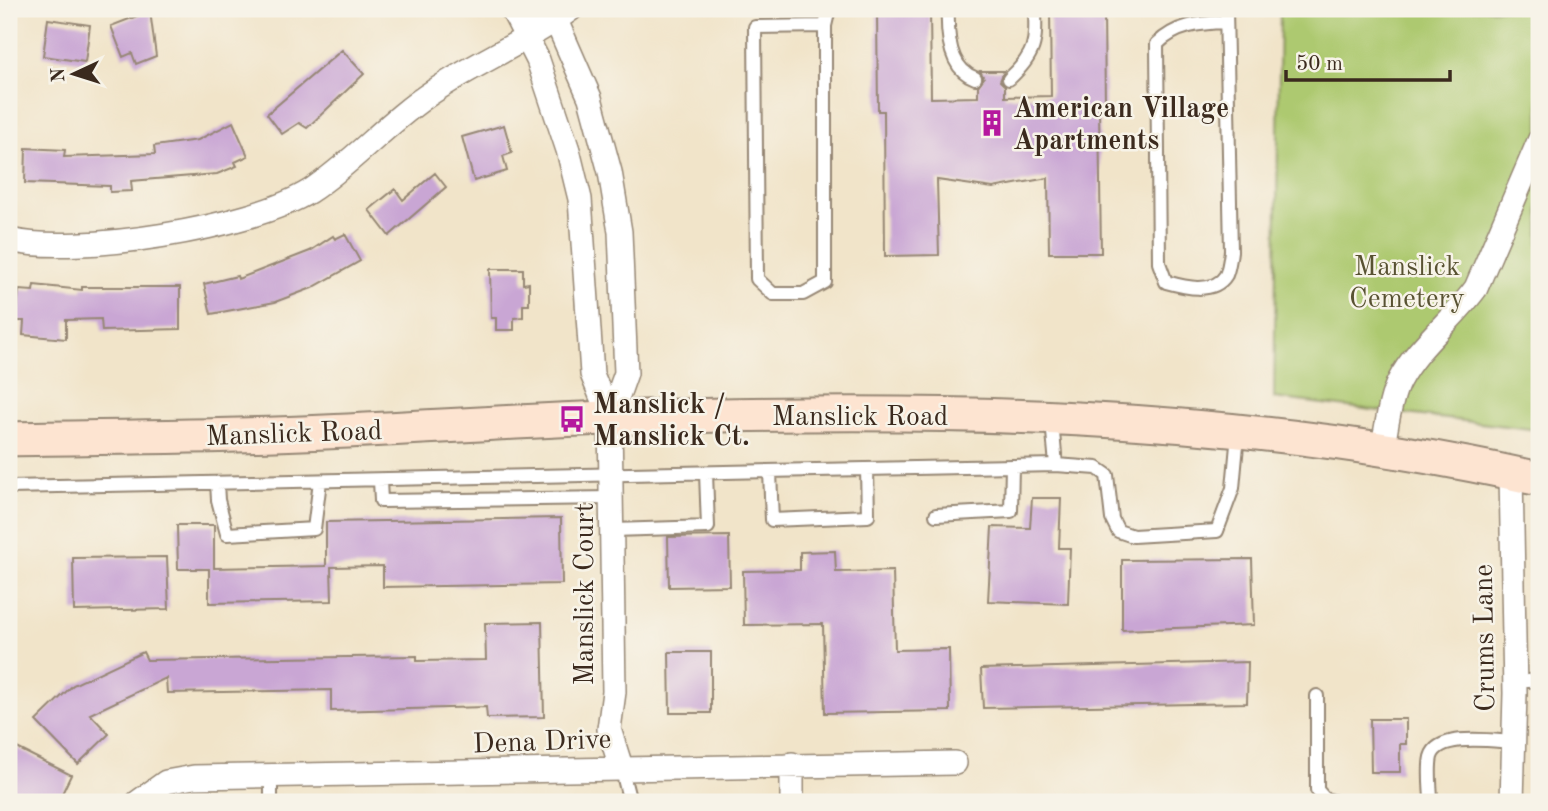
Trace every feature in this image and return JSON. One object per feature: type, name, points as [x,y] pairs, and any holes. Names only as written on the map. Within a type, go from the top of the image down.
[{"type":"main road","name":"Manslick Road","points":[[9,439],[314,433],[610,418],[1052,416],[1239,430],[1382,450],[1525,476]]},
{"type":"street","points":[[512,9],[550,20],[590,98],[610,172],[620,232],[626,373],[610,418]]},
{"type":"street","points":[[9,240],[54,244],[134,239],[221,224],[277,207],[309,191],[386,124],[434,90],[550,20]]},
{"type":"street","points":[[550,20],[564,137],[580,199],[592,374],[610,418]]},
{"type":"street","points":[[1382,450],[1398,383],[1411,361],[1461,309],[1476,288],[1539,141]]},
{"type":"street","name":"Manslick Court","points":[[610,418],[614,692],[609,729],[621,767]]},
{"type":"street","name":"Crums Lane","points":[[1512,802],[1525,476]]},
{"type":"street","name":"Dena Drive","points":[[138,802],[154,788],[176,779],[621,767],[955,763]]},
{"type":"street","points":[[792,764],[792,802]]},
{"type":"lane","points":[[825,26],[755,27],[757,279],[773,294],[803,294],[825,282],[825,26],[829,9]]},
{"type":"lane","points":[[948,9],[947,29],[953,57],[966,75],[975,78]]},
{"type":"lane","points":[[1009,79],[1025,64],[1036,44],[1035,9]]},
{"type":"lane","points":[[1226,9],[1231,251],[1226,275],[1215,285],[1190,289],[1166,282],[1159,263],[1157,44],[1170,31],[1201,23],[1226,22]]},
{"type":"lane","points":[[1052,416],[1056,466]]},
{"type":"lane","points":[[380,480],[381,501],[612,486],[706,473],[1012,466],[1097,468],[1107,475],[1112,519],[1118,531],[1133,536],[1217,531],[1233,488],[1239,430]]},
{"type":"lane","points":[[936,515],[1012,511],[1012,466]]},
{"type":"lane","points":[[770,472],[772,520],[868,516],[867,470]]},
{"type":"lane","points":[[613,530],[708,527],[706,473]]},
{"type":"lane","points":[[9,487],[380,480],[612,486]]},
{"type":"lane","points":[[217,483],[218,500],[228,534],[314,529],[320,481]]},
{"type":"lane","points":[[1515,681],[1539,680]]},
{"type":"lane","points":[[1317,696],[1317,790],[1325,799],[1336,802]]},
{"type":"lane","points":[[1431,802],[1431,757],[1436,747],[1447,741],[1514,742]]},
{"type":"lane","points":[[621,767],[630,802]]},
{"type":"lane","points":[[271,776],[271,802]]},
{"type":"green space","name":"Manslick Cemetery","points":[[1280,9],[1539,9],[1539,430],[1274,398]]},
{"type":"building","name":"American Village Apartments","points":[[930,9],[931,98],[978,97],[978,86],[984,78],[980,71],[1004,71],[1000,81],[1005,86],[1005,97],[1051,96],[1050,9],[1104,9],[1105,108],[1099,108],[1101,253],[1049,253],[1048,178],[993,188],[937,180],[939,255],[885,256],[884,111],[878,111],[877,10]]},
{"type":"building","points":[[150,11],[156,56],[136,64],[132,53],[123,57],[111,26]]},
{"type":"building","points":[[48,19],[90,25],[85,62],[43,56]]},
{"type":"building","points":[[342,50],[364,74],[307,128],[299,123],[282,134],[267,114]]},
{"type":"building","points":[[233,122],[248,156],[235,162],[237,166],[217,174],[131,181],[132,191],[110,192],[110,186],[25,183],[26,148],[65,150],[64,157],[155,154],[154,146],[198,140]]},
{"type":"building","points":[[504,125],[512,153],[503,156],[507,171],[474,181],[462,137]]},
{"type":"building","points":[[435,173],[446,187],[389,236],[369,210],[395,189],[403,200]]},
{"type":"building","points":[[345,234],[360,261],[312,288],[275,302],[211,314],[204,284],[237,276],[238,279],[310,251],[333,236],[335,239]]},
{"type":"building","points":[[490,269],[523,269],[523,284],[529,283],[529,305],[523,305],[523,317],[514,318],[514,330],[496,330],[496,318],[491,318]]},
{"type":"building","points":[[34,285],[82,290],[82,287],[180,287],[180,329],[102,331],[101,319],[66,320],[66,339],[23,335],[24,321],[16,321],[19,290],[33,291]]},
{"type":"building","points":[[1032,498],[1061,498],[1059,548],[1070,548],[1068,604],[988,601],[992,527],[1030,528]]},
{"type":"building","points":[[561,518],[562,584],[383,587],[383,566],[331,567],[332,601],[209,603],[209,569],[178,569],[177,525],[214,525],[214,568],[326,566],[326,522]]},
{"type":"building","points":[[729,536],[730,586],[669,587],[668,537]]},
{"type":"building","points":[[835,551],[836,572],[893,571],[895,650],[949,649],[950,711],[825,713],[823,624],[744,625],[743,571],[800,570],[800,552]]},
{"type":"building","points":[[167,557],[169,609],[74,611],[73,558]]},
{"type":"building","points":[[1252,559],[1254,625],[1122,630],[1122,560]]},
{"type":"building","points":[[542,622],[544,717],[487,718],[486,707],[331,711],[331,690],[167,693],[166,678],[90,714],[109,734],[78,764],[36,721],[73,685],[143,652],[147,660],[417,656],[417,661],[486,660],[485,623]]},
{"type":"building","points":[[669,652],[711,652],[711,713],[670,713]]},
{"type":"building","points":[[1248,662],[1247,703],[983,708],[981,669]]},
{"type":"building","points":[[1370,719],[1406,719],[1406,744],[1400,744],[1400,772],[1371,772]]},
{"type":"building","points":[[17,748],[71,775],[58,802],[28,802],[9,793],[9,763]]},
{"type":"place","name":"American Village Apartments","points":[[992,123]]},
{"type":"place","name":"Manslick / Manslick Ct.","points":[[572,419]]}]
